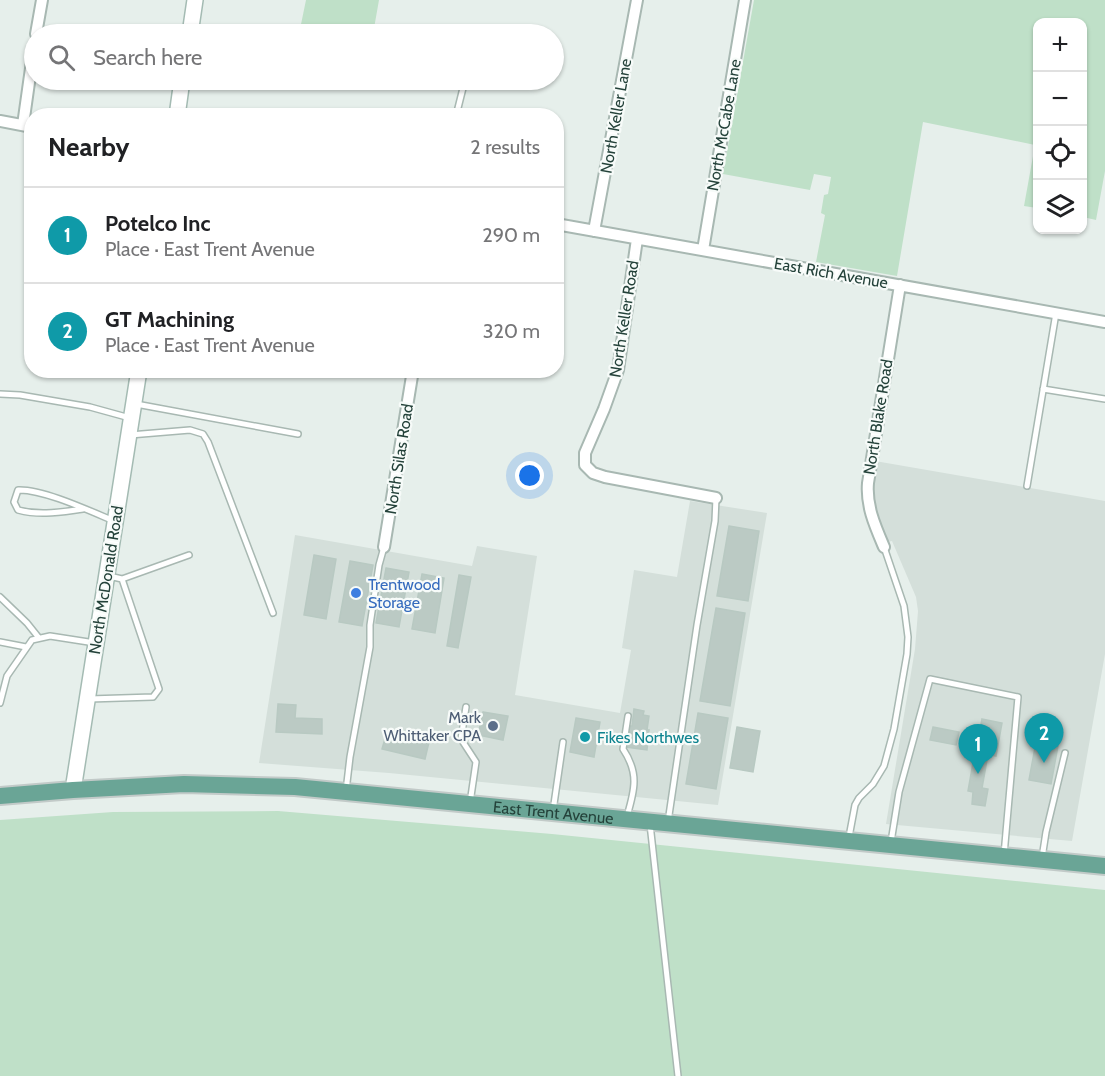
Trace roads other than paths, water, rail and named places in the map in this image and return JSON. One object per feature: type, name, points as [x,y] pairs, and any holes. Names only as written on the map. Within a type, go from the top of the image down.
[{"type":"main road","name":"East Trent Avenue","points":[[0,796],[184,784],[295,787],[1105,866]]},
{"type":"street","points":[[38,24],[42,0]]},
{"type":"street","points":[[191,24],[195,0]]},
{"type":"street","name":"North Keller Lane","points":[[594,231],[637,0]]},
{"type":"street","name":"North McCabe Lane","points":[[703,250],[745,0]]},
{"type":"street","points":[[29,108],[30,90]]},
{"type":"street","points":[[178,108],[181,90]]},
{"type":"street","points":[[0,121],[24,125]]},
{"type":"street","name":"East Rich Avenue","points":[[564,225],[1105,322]]},
{"type":"street","name":"North Keller Road","points":[[637,239],[618,370],[585,453],[585,465],[593,473],[604,477],[716,498]]},
{"type":"street","name":"North Blake Road","points":[[884,547],[867,495],[900,285]]},
{"type":"street","name":"North McDonald Road","points":[[73,790],[97,643],[115,577],[116,521],[138,378]]},
{"type":"street","name":"North Silas Road","points":[[384,546],[412,378]]},
{"type":"lane","points":[[458,108],[462,90]]},
{"type":"lane","points":[[1027,486],[1056,313]]},
{"type":"lane","points":[[1043,389],[1105,399]]},
{"type":"lane","points":[[0,394],[21,394],[90,407],[298,434]]},
{"type":"lane","points":[[129,435],[190,430],[203,434],[273,613]]},
{"type":"lane","points":[[83,509],[34,514],[18,510],[14,502],[18,490],[31,489],[116,521]]},
{"type":"lane","points":[[668,824],[697,625],[715,521],[716,498]]},
{"type":"lane","points":[[346,792],[384,546]]},
{"type":"lane","points":[[849,842],[855,805],[873,784],[884,766],[894,729],[906,654],[908,637],[904,606],[884,547]]},
{"type":"lane","points":[[88,699],[153,697],[159,689],[115,577],[189,555]]},
{"type":"lane","points":[[0,597],[39,638]]},
{"type":"lane","points":[[0,704],[8,676],[32,640],[50,636],[97,643]]},
{"type":"lane","points":[[0,642],[26,647]]},
{"type":"lane","points":[[891,846],[899,792],[930,679],[1018,697],[1003,856]]},
{"type":"lane","points":[[466,707],[461,739],[476,762],[470,805]]},
{"type":"lane","points":[[626,820],[634,792],[633,764],[623,748],[628,716]]},
{"type":"lane","points":[[553,813],[563,742]]},
{"type":"lane","points":[[1042,860],[1046,832],[1065,753]]},
{"type":"lane","points":[[650,822],[678,1076]]},
{"type":"place","name":"Trentwood Storage","points":[[356,593]]},
{"type":"place","name":"Mark Whittaker CPA","points":[[493,726]]},
{"type":"place","name":"Fikes Northwes","points":[[585,737]]},
{"type":"place","name":"GT Machining","points":[[1044,763]]},
{"type":"place","name":"Potelco Inc","points":[[978,774]]}]
